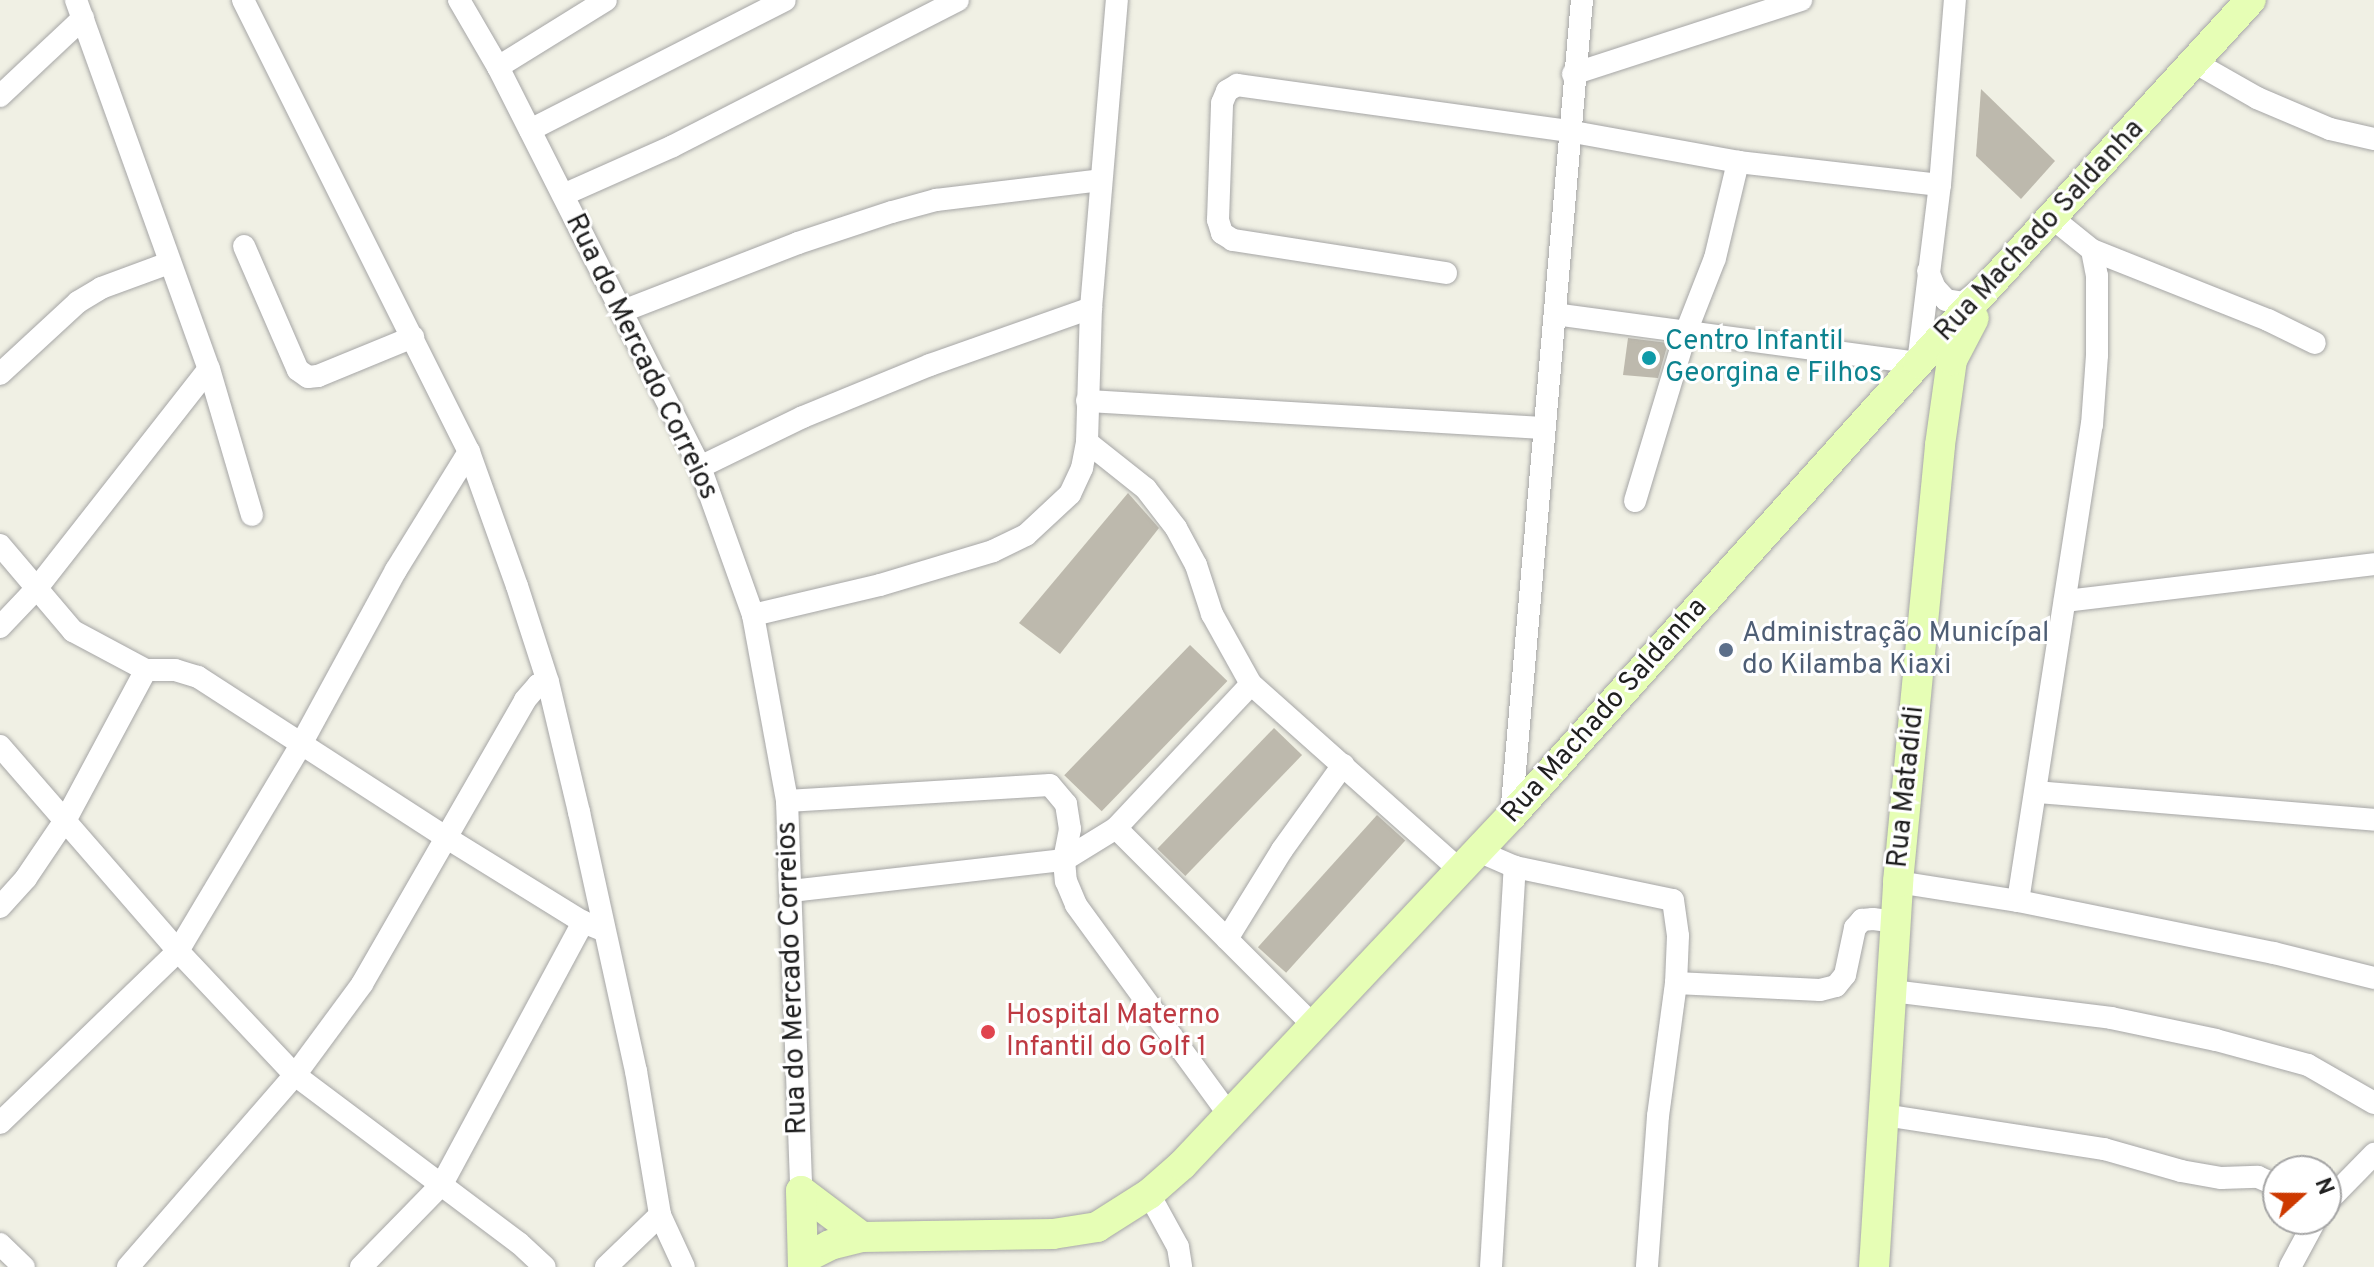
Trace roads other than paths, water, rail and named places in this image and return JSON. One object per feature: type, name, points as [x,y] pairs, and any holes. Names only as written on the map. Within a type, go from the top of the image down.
[{"type":"street","points":[[243,0],[469,452],[548,682],[593,926],[636,1071],[660,1215],[684,1267]]},
{"type":"street","name":"Rua do Mercado Correios","points":[[459,0],[498,67],[700,467],[753,615],[787,801],[803,1263]]},
{"type":"street","points":[[498,67],[606,0]]},
{"type":"street","points":[[530,130],[785,0]]},
{"type":"street","points":[[563,195],[673,146],[958,0]]},
{"type":"street","points":[[753,615],[880,585],[993,551],[1026,535],[1070,494],[1082,468],[1087,442],[1091,308],[1117,0]]},
{"type":"street","points":[[1511,816],[1568,131],[1582,0]]},
{"type":"street","points":[[1573,74],[1801,0]]},
{"type":"street","points":[[1555,314],[1918,363],[1940,185],[1955,0]]},
{"type":"street","name":"Rua Machado Saldanha","points":[[803,1263],[830,1245],[862,1237],[1053,1234],[1097,1227],[1149,1194],[1182,1165],[1511,816],[1918,363],[2251,0]]},
{"type":"street","points":[[0,96],[80,9],[209,369],[252,515]]},
{"type":"street","points":[[2194,62],[2257,98],[2315,123],[2374,139]]},
{"type":"street","points":[[1446,273],[1233,240],[1222,233],[1218,220],[1222,103],[1227,91],[1237,85],[1568,131],[1738,162],[1940,185]]},
{"type":"street","points":[[1635,501],[1686,332],[1715,258],[1738,162]]},
{"type":"street","points":[[623,311],[798,243],[892,212],[936,200],[1101,180]]},
{"type":"street","points":[[2051,217],[2092,250],[2257,315],[2315,343]]},
{"type":"street","points":[[244,246],[298,370],[308,377],[318,376],[413,337]]},
{"type":"street","points":[[2018,901],[2037,792],[2053,656],[2065,601],[2092,425],[2097,355],[2097,276],[2092,250]]},
{"type":"street","points":[[0,374],[78,302],[101,288],[169,263]]},
{"type":"street","points":[[1928,270],[1935,288],[1946,300],[1963,303],[2001,272]]},
{"type":"street","name":"Rua Matadidi","points":[[1874,1267],[1898,882],[1940,445],[1952,360],[2001,272]]},
{"type":"street","points":[[700,467],[803,417],[930,365],[1091,308]]},
{"type":"street","points":[[0,627],[37,588],[209,369]]},
{"type":"street","points":[[1876,410],[1903,394],[1916,393],[1929,399],[1939,420],[1940,445]]},
{"type":"street","points":[[1087,401],[1544,428]]},
{"type":"street","points":[[1087,442],[1146,489],[1176,528],[1196,565],[1212,614],[1251,684],[1343,765],[1469,860],[1673,900],[1678,936],[1676,983],[1658,1116],[1647,1267]]},
{"type":"street","points":[[0,1123],[178,951],[300,746],[396,570],[469,452]]},
{"type":"street","points":[[0,545],[73,631],[146,670],[175,670],[198,677],[300,746],[593,926]]},
{"type":"street","points":[[2065,601],[2374,564]]},
{"type":"street","points":[[0,907],[26,878],[66,819],[146,670]]},
{"type":"street","points":[[128,1267],[295,1075],[362,984],[525,700],[538,685],[548,682]]},
{"type":"street","points":[[791,891],[1064,860],[1116,828],[1251,684]]},
{"type":"street","points":[[0,746],[178,951],[295,1075],[519,1243],[545,1267]]},
{"type":"street","points":[[1227,939],[1282,850],[1343,765]]},
{"type":"street","points":[[787,801],[1050,785],[1066,804],[1070,829],[1064,860],[1066,881],[1076,905],[1229,1115]]},
{"type":"street","points":[[2037,792],[2374,820]]},
{"type":"street","points":[[1116,828],[1313,1025]]},
{"type":"street","points":[[1491,1267],[1515,867]]},
{"type":"street","points":[[1898,882],[2018,901],[2274,953],[2374,978]]},
{"type":"street","points":[[1676,983],[1820,990],[1836,986],[1845,975],[1855,928],[1862,920],[1896,922]]},
{"type":"street","points":[[361,1267],[442,1184],[593,926]]},
{"type":"street","points":[[1892,991],[2111,1018],[2216,1040],[2308,1065],[2374,1103]]},
{"type":"street","points":[[1884,1115],[2104,1149],[2181,1171],[2221,1178],[2262,1179]]},
{"type":"street","points":[[2342,1187],[2374,1154]]},
{"type":"street","points":[[801,1191],[862,1237]]},
{"type":"street","points":[[1149,1194],[1178,1247],[1181,1267]]},
{"type":"street","points":[[606,1267],[660,1215]]},
{"type":"street","points":[[2290,1267],[2307,1235]]},
{"type":"street","points":[[0,1244],[24,1267]]},
{"type":"place","name":"Centro Infantil Georgina e Filhos","points":[[1649,358]]},
{"type":"place","name":"Administração Municípal do Kilamba Kiaxi","points":[[1726,650]]},
{"type":"place","name":"Hospital Materno Infantil do Golf 1","points":[[988,1032]]}]
